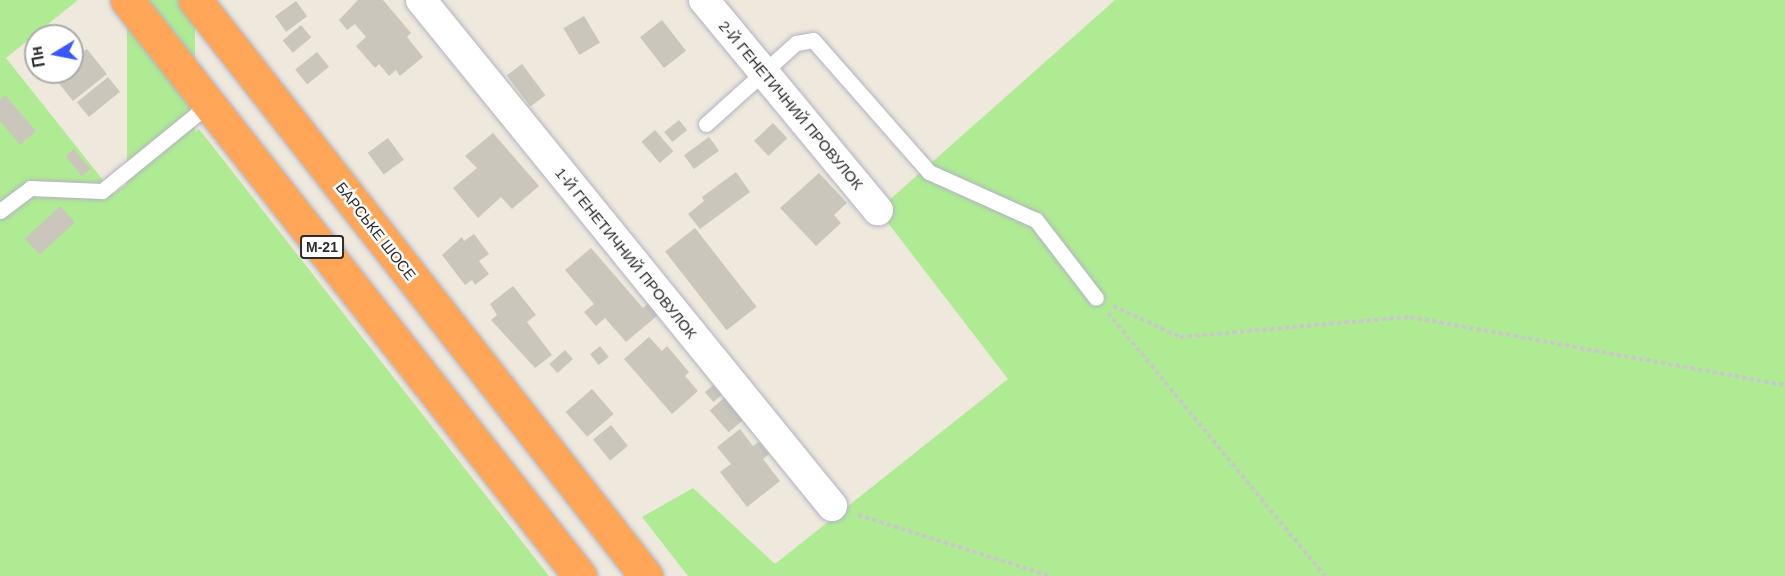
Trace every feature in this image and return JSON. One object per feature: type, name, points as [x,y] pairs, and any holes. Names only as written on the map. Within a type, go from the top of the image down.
[{"type":"highway","name":"М-21","points":[[127,0],[580,576]]},
{"type":"highway","name":"БАРСЬКЕ ШОСЕ","points":[[195,0],[646,576]]},
{"type":"street","name":"1-Й ГЕНЕТИЧНИЙ ПРОВУЛОК","points":[[421,0],[832,506]]},
{"type":"street","name":"2-Й ГЕНЕТИЧНИЙ ПРОВУЛОК","points":[[704,0],[878,210]]},
{"type":"lane","points":[[706,124],[796,43],[813,40],[929,172],[1036,220],[1096,298]]},
{"type":"lane","points":[[0,211],[30,188],[102,191],[209,104]]},
{"type":"path","points":[[1096,298],[1180,337],[1410,317],[1785,385]]},
{"type":"path","points":[[1096,298],[1325,576]]},
{"type":"path","points":[[832,506],[1050,576]]},
{"type":"green space","points":[[0,0],[78,0],[48,24],[24,24],[24,44],[6,58],[24,81],[24,84],[27,84],[114,194],[199,129],[549,576],[0,576]]},
{"type":"green space","points":[[127,0],[195,0],[195,576],[127,576]]},
{"type":"green space","points":[[1115,0],[1785,0],[1785,576],[688,576],[642,517],[693,488],[775,564],[1008,379],[878,210]]},
{"type":"building","points":[[358,0],[383,0],[411,33],[407,37],[423,57],[400,76],[396,70],[389,76],[379,64],[375,68],[356,46],[366,37],[355,24],[347,30],[339,20]]},
{"type":"building","points":[[296,1],[307,16],[286,32],[275,16]]},
{"type":"building","points":[[584,16],[600,43],[579,55],[563,28]]},
{"type":"building","points":[[662,20],[686,51],[664,68],[640,37]]},
{"type":"building","points":[[301,25],[311,37],[293,53],[283,40]]},
{"type":"building","points":[[87,49],[107,74],[73,101],[60,84],[84,84],[84,51]]},
{"type":"building","points":[[317,52],[329,67],[307,84],[295,70]]},
{"type":"building","points":[[522,64],[545,95],[530,107],[507,75]]},
{"type":"building","points":[[108,77],[120,92],[89,117],[77,102]]},
{"type":"building","points":[[5,95],[36,131],[20,145],[0,121],[0,100]]},
{"type":"building","points":[[679,120],[687,130],[672,142],[664,132]]},
{"type":"building","points":[[773,123],[787,138],[768,156],[754,141]]},
{"type":"building","points":[[655,130],[673,151],[660,163],[641,142]]},
{"type":"building","points":[[493,133],[539,186],[512,209],[501,197],[478,218],[453,188],[477,168],[465,156]]},
{"type":"building","points":[[709,137],[719,151],[694,169],[684,155]]},
{"type":"building","points":[[388,138],[404,160],[384,175],[368,153]]},
{"type":"building","points":[[74,149],[90,169],[82,176],[65,156]]},
{"type":"building","points":[[736,172],[750,192],[700,229],[688,214],[704,201],[702,197]]},
{"type":"building","points":[[819,173],[847,203],[834,215],[841,223],[816,246],[780,208]]},
{"type":"building","points":[[60,206],[75,222],[40,255],[25,239]]},
{"type":"building","points":[[695,228],[757,307],[727,330],[665,251]]},
{"type":"building","points":[[474,234],[489,254],[479,261],[489,274],[475,285],[472,280],[465,285],[442,255],[462,237],[464,241]]},
{"type":"building","points":[[591,248],[643,308],[648,303],[658,315],[626,342],[605,318],[596,326],[584,312],[594,304],[565,270]]},
{"type":"building","points":[[513,286],[536,315],[527,322],[552,355],[535,368],[491,320],[497,315],[490,304]]},
{"type":"building","points":[[649,337],[662,351],[667,346],[689,372],[685,376],[698,391],[672,414],[624,359]]},
{"type":"building","points":[[600,346],[609,357],[599,365],[590,354]]},
{"type":"building","points":[[565,350],[573,359],[557,373],[549,364]]},
{"type":"building","points":[[713,385],[722,395],[714,402],[705,392]]},
{"type":"building","points":[[592,389],[614,414],[587,437],[566,412]]},
{"type":"building","points":[[724,398],[743,420],[729,432],[710,410]]},
{"type":"building","points":[[611,425],[628,446],[610,460],[593,439]]},
{"type":"building","points":[[740,429],[753,446],[759,442],[769,454],[763,459],[780,481],[747,507],[720,472],[731,464],[717,447]]}]
